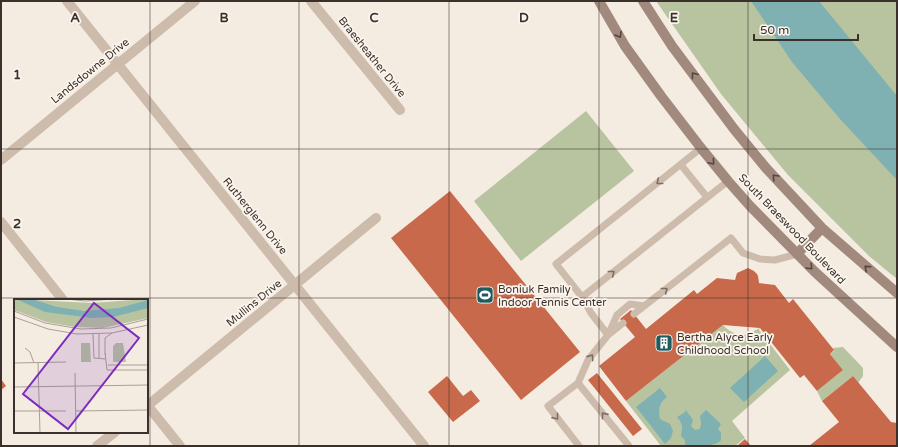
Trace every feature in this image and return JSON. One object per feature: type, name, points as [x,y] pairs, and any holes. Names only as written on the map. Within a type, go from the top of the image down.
[{"type":"main road","name":"South Braeswood Boulevard","points":[[599,1],[625,46],[701,148],[728,181],[797,254],[885,337],[897,346]]},
{"type":"main road","name":"South Braeswood Boulevard","points":[[643,1],[672,46],[734,129],[766,168],[822,228],[897,293]]},
{"type":"main road","points":[[797,254],[822,228]]},
{"type":"street","name":"Rutherglenn Drive","points":[[67,1],[424,446]]},
{"type":"street","name":"Landsdowne Drive","points":[[1,160],[194,1]]},
{"type":"street","name":"Braesheather Drive","points":[[311,1],[400,110]]},
{"type":"street","name":"Mullins Drive","points":[[148,405],[376,218]]},
{"type":"street","points":[[1,222],[62,299]]},
{"type":"street","points":[[148,407],[180,446]]},
{"type":"street","points":[[97,446],[114,433]]},
{"type":"lane","points":[[608,335],[591,313],[582,297],[556,264],[701,148]]},
{"type":"lane","points":[[681,164],[707,198]]},
{"type":"lane","points":[[582,297],[728,181]]},
{"type":"lane","points":[[634,314],[732,238],[743,253],[760,258],[775,260],[797,254]]},
{"type":"lane","points":[[608,335],[617,314],[630,304],[644,306]]},
{"type":"lane","points":[[579,446],[548,406],[578,383],[588,360],[608,335],[623,323]]},
{"type":"lane","points":[[578,383],[629,446]]},
{"type":"green space","points":[[656,1],[897,1],[897,279],[869,256],[788,175],[721,94]]},
{"type":"green space","points":[[586,111],[634,171],[521,261],[474,201]]},
{"type":"green space","points":[[723,325],[738,335],[748,334],[760,328],[759,330],[790,370],[732,421],[745,438],[735,446],[661,446],[626,401]]},
{"type":"green space","points":[[843,347],[863,368],[863,376],[858,383],[853,376],[822,401],[817,391],[843,370],[830,354],[834,351],[833,348]]},
{"type":"water","points":[[751,1],[819,1],[897,96],[897,180],[840,119],[792,62]]},
{"type":"water","points":[[765,356],[778,371],[744,402],[730,388]]},
{"type":"water","points":[[660,388],[667,397],[660,406],[660,419],[670,424],[673,431],[671,438],[665,444],[636,407]]},
{"type":"water","points":[[686,410],[693,420],[691,426],[695,430],[700,429],[700,416],[706,410],[721,424],[718,429],[721,433],[721,440],[710,445],[685,446],[685,440],[681,436],[682,424],[677,417]]},
{"type":"building","name":"Boniuk Family Indoor Tennis Center","points":[[450,191],[580,352],[521,400],[391,238]]},
{"type":"building","name":"Bertha Alyce Early Childhood School","points":[[748,268],[757,274],[759,283],[775,285],[789,303],[793,299],[834,350],[830,354],[843,370],[817,391],[804,375],[800,378],[760,328],[723,325],[626,401],[599,366],[635,337],[620,319],[631,310],[646,329],[694,290],[697,294],[717,278],[735,280],[737,273]]},
{"type":"building","points":[[597,373],[642,429],[633,436],[588,380]]},
{"type":"building","points":[[447,376],[463,396],[471,390],[480,401],[453,422],[428,392]]},
{"type":"building","points":[[853,376],[891,422],[897,423],[897,446],[809,446],[839,422],[822,401]]},
{"type":"building","points":[[1,379],[6,386],[1,390]]},
{"type":"building","points":[[745,439],[751,446],[737,446]]},
{"type":"place","name":"Boniuk Family Indoor Tennis Center","points":[[485,295]]},
{"type":"place","name":"Bertha Alyce Early Childhood School","points":[[664,343]]}]
